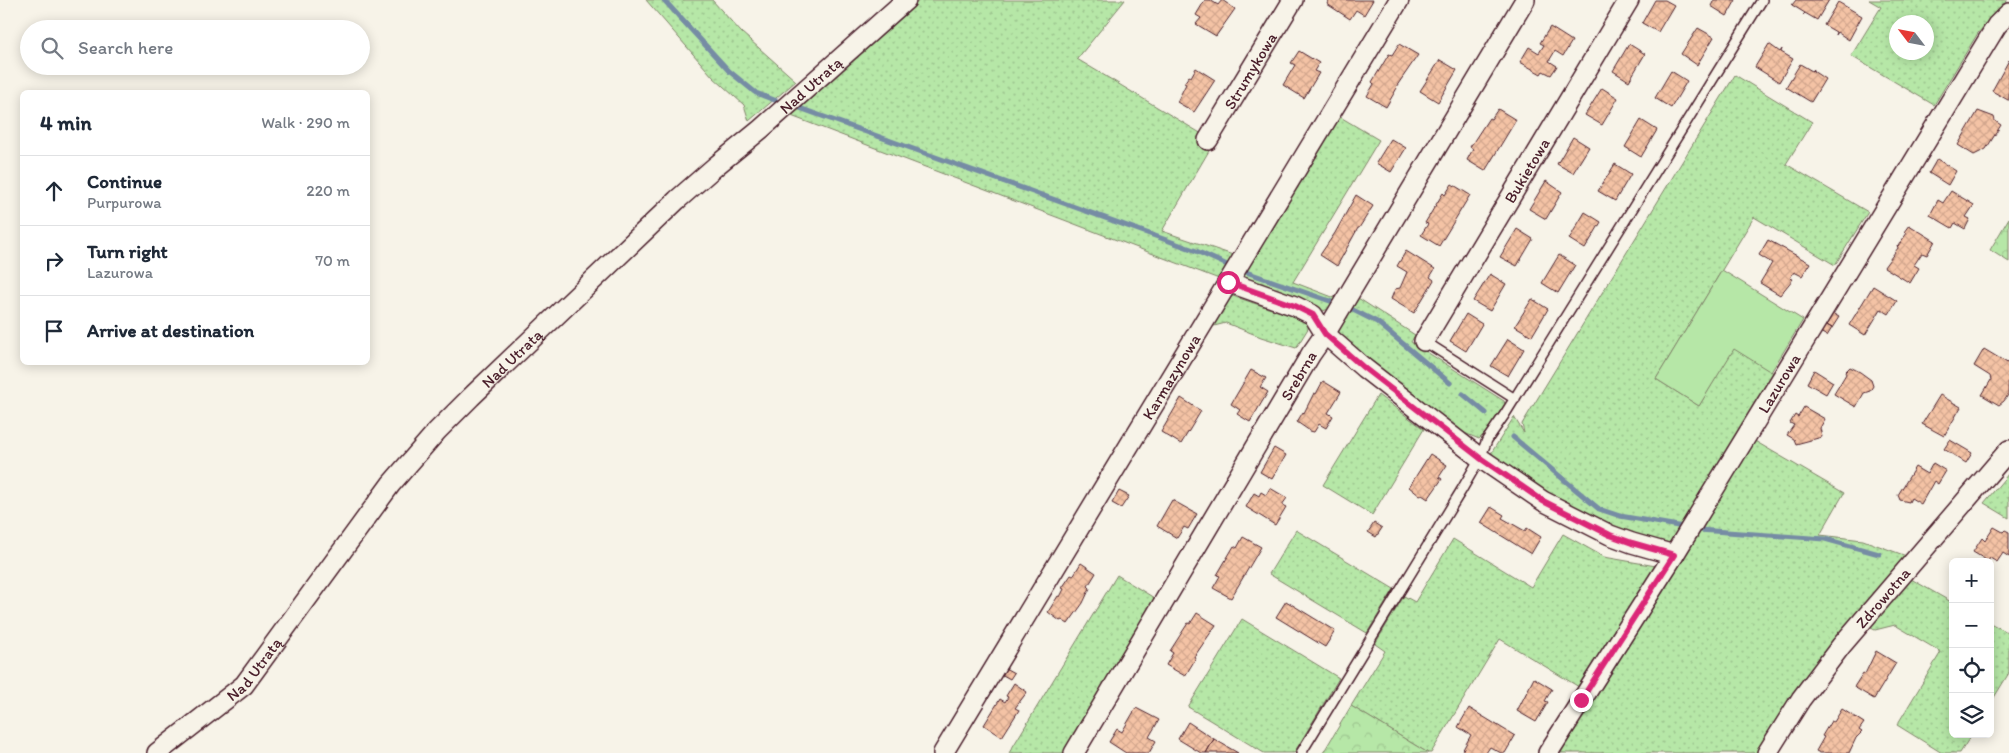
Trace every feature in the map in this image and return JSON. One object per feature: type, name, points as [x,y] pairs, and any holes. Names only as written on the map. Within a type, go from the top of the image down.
[{"type":"street","name":"Nad Utratą","points":[[158,753],[244,686],[391,484],[437,431],[471,396],[677,200],[761,129],[906,0]]},
{"type":"street","name":"Strumykowa","points":[[1208,140],[1293,0]]},
{"type":"street","name":"Karmazynowa","points":[[943,753],[1399,0]]},
{"type":"street","name":"Srebrna","points":[[1074,753],[1311,354],[1325,334],[1525,0]]},
{"type":"street","name":"Bukietowa","points":[[1424,341],[1629,0]]},
{"type":"street","name":"Lazurowa","points":[[1548,753],[1674,555],[1997,25],[2009,14]]},
{"type":"street","points":[[1228,282],[1295,306],[1313,315],[1325,334],[1364,368],[1480,458],[1543,501],[1578,520],[1632,543],[1674,555]]},
{"type":"street","name":"Zdrowotna","points":[[1772,751],[1801,699],[1841,646],[2009,450]]},
{"type":"lane","points":[[1301,753],[1480,458],[1487,440],[1515,399],[1762,0]]},
{"type":"lane","points":[[1424,341],[1515,399]]},
{"type":"green space","points":[[646,0],[712,0],[741,32],[796,81],[749,121],[744,105],[713,77]]},
{"type":"green space","points":[[920,0],[1125,0],[1077,59],[1202,134],[1213,144],[1162,231],[1233,255],[1219,279],[786,114]]},
{"type":"green space","points":[[1869,0],[2008,0],[1978,33],[1934,105],[1851,56],[1881,7]]},
{"type":"green space","points":[[1735,75],[1812,122],[1786,164],[1868,212],[1835,265],[1754,217],[1656,379],[1699,406],[1734,348],[1774,373],[1670,543],[1614,530],[1551,496],[1490,455],[1514,417],[1524,433],[1522,424]]},
{"type":"green space","points":[[1337,115],[1379,140],[1293,282],[1335,298],[1329,309],[1316,313],[1243,283],[1241,276]]},
{"type":"green space","points":[[2009,218],[2009,262],[1990,250]]},
{"type":"green space","points":[[1722,270],[1803,320],[1771,372],[1734,349],[1699,406],[1656,379]]},
{"type":"green space","points":[[1233,296],[1304,320],[1309,327],[1296,348],[1226,323],[1210,327],[1225,300]]},
{"type":"green space","points":[[1358,298],[1415,335],[1411,342],[1504,401],[1505,404],[1487,431],[1479,439],[1462,432],[1341,339],[1335,329],[1350,303]]},
{"type":"green space","points":[[1378,395],[1424,429],[1372,515],[1323,485]]},
{"type":"green space","points":[[1753,440],[1844,493],[1820,535],[1863,540],[1909,557],[1821,659],[1758,753],[1558,753]]},
{"type":"green space","points":[[2009,473],[2009,518],[1984,503]]},
{"type":"green space","points":[[1296,530],[1394,589],[1367,633],[1269,574]]},
{"type":"green space","points":[[1563,534],[1604,557],[1656,566],[1579,687],[1500,639],[1431,753],[1428,753],[1351,706],[1385,651],[1375,644],[1404,596],[1415,602],[1453,539],[1531,587]]},
{"type":"green space","points":[[1117,575],[1159,601],[1068,753],[1009,753]]},
{"type":"green space","points":[[1911,579],[1949,601],[1949,738],[1969,738],[1960,753],[1942,753],[1897,725],[1941,652],[1895,625],[1875,630],[1869,627]]},
{"type":"green space","points":[[1242,619],[1339,678],[1294,753],[1264,753],[1188,707]]},
{"type":"green space","points":[[1994,625],[2009,633],[2009,673],[1994,697]]},
{"type":"green space","points":[[1351,706],[1428,753],[1323,753]]},
{"type":"building","points":[[1205,0],[1210,0],[1218,5],[1222,0],[1235,9],[1216,36],[1196,24],[1201,18],[1196,15]]},
{"type":"building","points":[[1329,0],[1373,0],[1364,15],[1356,10],[1350,19],[1327,4]]},
{"type":"building","points":[[1655,0],[1665,0],[1674,5],[1658,32],[1642,23]]},
{"type":"building","points":[[1714,0],[1736,0],[1727,16],[1711,6]]},
{"type":"building","points":[[1796,0],[1829,0],[1817,20],[1792,5]]},
{"type":"building","points":[[1838,2],[1862,16],[1849,40],[1837,32],[1835,35],[1836,32],[1824,25]]},
{"type":"building","points":[[1550,27],[1572,41],[1563,56],[1555,51],[1549,61],[1557,66],[1551,75],[1543,71],[1541,74],[1520,62],[1529,47],[1539,53],[1544,45],[1540,43]]},
{"type":"building","points":[[1698,28],[1714,37],[1697,65],[1681,54]]},
{"type":"building","points":[[1399,44],[1418,55],[1396,87],[1386,107],[1367,96],[1374,84],[1372,82],[1389,54],[1392,55]]},
{"type":"building","points":[[1629,44],[1645,54],[1629,81],[1613,71]]},
{"type":"building","points":[[1769,44],[1780,52],[1782,49],[1781,52],[1793,59],[1779,82],[1755,67]]},
{"type":"building","points":[[1299,51],[1319,63],[1314,71],[1319,73],[1304,98],[1283,85],[1295,65],[1291,63]]},
{"type":"building","points":[[1440,60],[1457,70],[1438,102],[1420,91]]},
{"type":"building","points":[[2009,60],[2009,100],[2008,100],[1992,91]]},
{"type":"building","points":[[1800,64],[1812,71],[1814,69],[1813,71],[1825,79],[1811,102],[1786,87]]},
{"type":"building","points":[[1196,68],[1215,80],[1194,112],[1177,102],[1186,84],[1184,83],[1189,76],[1191,77]]},
{"type":"building","points":[[1671,71],[1687,81],[1671,108],[1655,98]]},
{"type":"building","points":[[1602,88],[1618,98],[1602,125],[1585,115]]},
{"type":"building","points":[[1498,109],[1516,120],[1485,171],[1467,160],[1473,149],[1470,147],[1489,118],[1491,119]]},
{"type":"building","points":[[1978,111],[1994,117],[1995,121],[2001,125],[1986,149],[1974,155],[1958,145]]},
{"type":"building","points":[[1641,120],[1657,130],[1641,157],[1625,147]]},
{"type":"building","points":[[1573,137],[1589,147],[1573,173],[1557,164]]},
{"type":"building","points":[[1391,139],[1406,148],[1391,172],[1376,163]]},
{"type":"building","points":[[1937,159],[1956,171],[1948,185],[1929,173]]},
{"type":"building","points":[[1615,164],[1631,174],[1615,201],[1598,191]]},
{"type":"building","points":[[1546,181],[1562,192],[1546,219],[1529,209]]},
{"type":"building","points":[[1452,184],[1470,195],[1439,246],[1421,235],[1428,224],[1425,223],[1443,193],[1445,195]]},
{"type":"building","points":[[1951,191],[1974,205],[1966,217],[1970,219],[1965,229],[1955,223],[1952,228],[1930,215],[1938,200],[1943,203]]},
{"type":"building","points":[[1356,195],[1373,206],[1358,228],[1337,266],[1320,255],[1335,233]]},
{"type":"building","points":[[1585,212],[1601,222],[1585,249],[1569,239]]},
{"type":"building","points":[[1909,225],[1935,241],[1927,255],[1922,253],[1914,265],[1919,268],[1910,283],[1884,267],[1898,248],[1897,245],[1907,233],[1904,232]]},
{"type":"building","points":[[1517,229],[1533,239],[1517,266],[1500,257]]},
{"type":"building","points":[[1768,240],[1810,263],[1802,276],[1794,272],[1790,278],[1793,279],[1780,295],[1760,283],[1772,263],[1759,255]]},
{"type":"building","points":[[1406,251],[1435,269],[1430,277],[1434,280],[1414,313],[1391,299],[1395,289],[1400,288],[1407,272],[1397,266]]},
{"type":"building","points":[[1559,255],[1575,265],[1558,293],[1542,283]]},
{"type":"building","points":[[1490,274],[1506,284],[1490,311],[1473,301]]},
{"type":"building","points":[[1873,286],[1897,301],[1889,314],[1881,309],[1865,335],[1849,325]]},
{"type":"building","points":[[1532,299],[1548,309],[1532,336],[1515,326]]},
{"type":"building","points":[[1832,313],[1839,317],[1832,328],[1825,324]]},
{"type":"building","points":[[1466,314],[1482,324],[1466,351],[1450,341]]},
{"type":"building","points":[[1825,324],[1832,328],[1827,336],[1820,332]]},
{"type":"building","points":[[1508,339],[1524,349],[1508,376],[1491,366]]},
{"type":"building","points":[[1984,349],[2009,364],[2008,395],[1999,405],[1982,395],[1991,380],[1990,376],[1974,366]]},
{"type":"building","points":[[1850,367],[1871,380],[1873,386],[1870,391],[1864,393],[1856,407],[1834,394],[1846,374],[1845,372]]},
{"type":"building","points":[[1251,370],[1266,378],[1260,387],[1268,392],[1250,422],[1237,414],[1240,410],[1231,404]]},
{"type":"building","points":[[1814,370],[1833,382],[1826,394],[1807,383]]},
{"type":"building","points":[[1323,381],[1341,392],[1328,413],[1333,416],[1326,428],[1319,424],[1314,432],[1297,422]]},
{"type":"building","points":[[1940,395],[1961,407],[1944,436],[1922,424]]},
{"type":"building","points":[[1181,398],[1201,411],[1181,444],[1161,432]]},
{"type":"building","points":[[1804,407],[1825,419],[1820,428],[1822,437],[1796,444],[1794,439],[1787,435],[1794,425],[1790,423],[1795,415],[1798,417]]},
{"type":"building","points":[[1950,440],[1972,453],[1966,463],[1944,449]]},
{"type":"building","points":[[1274,448],[1286,455],[1272,479],[1260,472]]},
{"type":"building","points":[[1430,454],[1447,465],[1439,477],[1442,479],[1428,499],[1422,495],[1420,496],[1409,487]]},
{"type":"building","points":[[1933,463],[1946,471],[1938,484],[1934,481],[1921,504],[1911,498],[1909,502],[1900,500],[1898,495],[1915,467],[1927,474]]},
{"type":"building","points":[[1270,488],[1287,498],[1282,505],[1286,507],[1275,525],[1246,507],[1254,493],[1259,496],[1261,492],[1266,495]]},
{"type":"building","points":[[1119,491],[1129,496],[1121,508],[1112,503]]},
{"type":"building","points":[[1172,500],[1197,514],[1188,529],[1184,527],[1177,538],[1157,526]]},
{"type":"building","points":[[1491,507],[1504,515],[1502,518],[1525,531],[1527,528],[1541,537],[1531,554],[1481,523]]},
{"type":"building","points":[[1374,523],[1382,528],[1376,537],[1368,532]]},
{"type":"building","points":[[1994,527],[2003,532],[2005,530],[2009,532],[2009,557],[2003,553],[1997,562],[1994,558],[1983,558],[1973,552],[1982,538],[1985,541]]},
{"type":"building","points":[[1243,537],[1261,547],[1231,598],[1213,588],[1220,576],[1217,575],[1234,546],[1237,548]]},
{"type":"building","points":[[1081,563],[1096,573],[1088,586],[1090,588],[1083,603],[1068,624],[1062,620],[1060,621],[1048,612],[1058,596],[1060,597],[1064,589],[1062,588]]},
{"type":"building","points":[[1286,601],[1335,631],[1325,647],[1276,617]]},
{"type":"building","points":[[1197,613],[1216,625],[1194,657],[1196,658],[1185,676],[1166,665],[1173,653],[1170,651],[1188,623],[1190,624]]},
{"type":"building","points":[[1876,651],[1896,663],[1874,699],[1854,687],[1863,673],[1865,674]]},
{"type":"building","points":[[1005,668],[1014,673],[1010,679],[1001,674]]},
{"type":"building","points":[[1534,678],[1552,689],[1545,701],[1548,702],[1536,722],[1517,711]]},
{"type":"building","points":[[1014,683],[1027,692],[1015,708],[1019,710],[1002,737],[984,725],[1000,699],[1005,702],[1008,697],[1006,696]]},
{"type":"building","points":[[1136,708],[1159,720],[1149,737],[1156,741],[1149,753],[1126,753],[1109,742],[1117,729],[1122,732]]},
{"type":"building","points":[[1469,708],[1515,736],[1505,753],[1490,747],[1486,753],[1461,753],[1471,735],[1458,727]]},
{"type":"building","points":[[1842,709],[1864,723],[1859,730],[1862,732],[1856,738],[1849,753],[1820,753],[1816,751],[1831,721],[1834,722]]},
{"type":"building","points":[[1188,722],[1214,739],[1206,753],[1201,753],[1178,739]]},
{"type":"building","points":[[1214,739],[1238,753],[1206,753]]},
{"type":"waterway","points":[[664,0],[729,71],[756,93],[777,101]]},
{"type":"waterway","points":[[794,106],[1194,250],[1225,264]]},
{"type":"waterway","points":[[1246,272],[1330,301]]},
{"type":"waterway","points":[[1349,308],[1377,322],[1450,383]]},
{"type":"waterway","points":[[1463,394],[1486,413]]},
{"type":"waterway","points":[[1513,437],[1599,509],[1620,516],[1684,527]]},
{"type":"waterway","points":[[1699,530],[1825,539],[1879,554]]},
{"type":"route","points":[[1228,282],[1295,306],[1313,315],[1325,334],[1364,368],[1480,458],[1543,501],[1610,535],[1674,555],[1581,700]]}]
